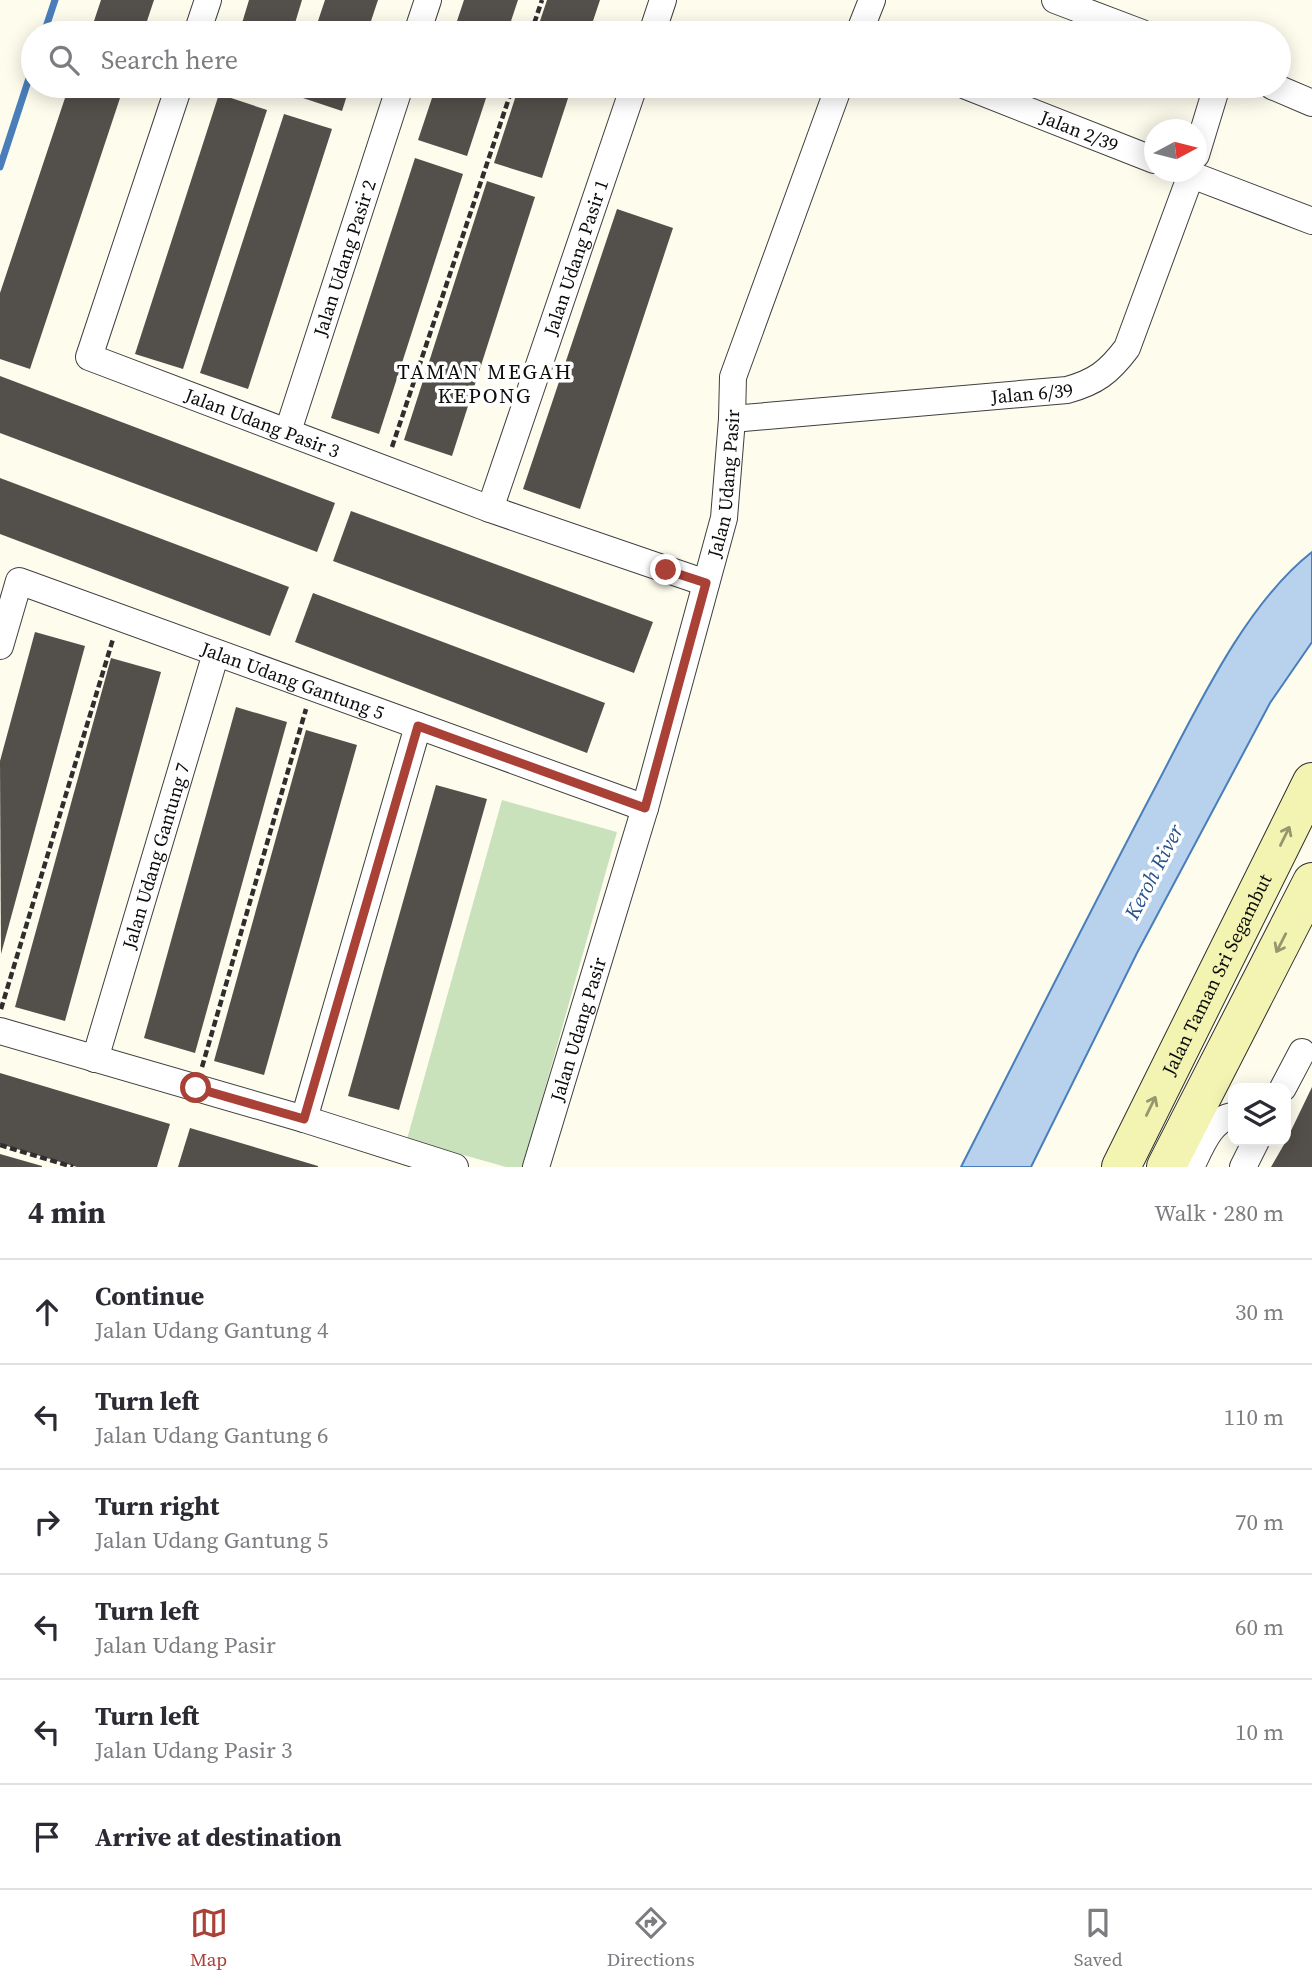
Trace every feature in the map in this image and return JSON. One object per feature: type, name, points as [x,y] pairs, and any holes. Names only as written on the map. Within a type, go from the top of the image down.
[{"type":"street","points":[[201,21],[208,0]]},
{"type":"street","points":[[421,21],[428,0]]},
{"type":"street","points":[[656,21],[663,0]]},
{"type":"street","points":[[864,21],[872,0]]},
{"type":"street","points":[[1055,0],[1110,21]]},
{"type":"street","points":[[1291,94],[1312,103]]},
{"type":"street","name":"Jalan Udang Pasir 3","points":[[175,98],[89,357],[490,509],[706,583]]},
{"type":"street","name":"Jalan Udang Pasir 2","points":[[288,431],[396,98]]},
{"type":"street","name":"Jalan Udang Pasir 1","points":[[490,509],[630,98]]},
{"type":"street","name":"Jalan Udang Pasir","points":[[536,1167],[645,808],[724,518],[733,377],[835,98]]},
{"type":"street","name":"Jalan 2/39","points":[[996,98],[1144,156]]},
{"type":"street","name":"Jalan 6/39","points":[[1207,119],[1213,98]]},
{"type":"street","points":[[1207,175],[1312,221]]},
{"type":"street","name":"Jalan 6/39","points":[[732,419],[1067,390],[1090,383],[1112,368],[1127,348],[1186,182]]},
{"type":"street","name":"Jalan Udang Gantung 5","points":[[0,646],[19,581],[645,808]]},
{"type":"street","name":"Jalan Udang Gantung 7","points":[[95,1059],[216,653]]},
{"type":"street","points":[[304,1119],[418,726]]},
{"type":"street","name":"Jalan Taman Sri Segambut","points":[[1121,1167],[1312,782]]},
{"type":"street","points":[[1166,1167],[1312,882]]},
{"type":"street","points":[[0,1031],[304,1119],[455,1167]]},
{"type":"street","points":[[1286,1083],[1302,1052]]},
{"type":"street","points":[[1191,1167],[1214,1126],[1228,1116]]},
{"type":"street","points":[[1243,1167],[1254,1146]]},
{"type":"path","points":[[535,21],[542,0]]},
{"type":"path","points":[[385,468],[509,98]]},
{"type":"path","points":[[0,1013],[120,618]]},
{"type":"path","points":[[196,1088],[312,687]]},
{"type":"path","points":[[0,1145],[73,1167]]},
{"type":"green space","points":[[502,800],[617,832],[523,1167],[506,1167],[407,1139]]},
{"type":"water","name":"Keroh River","points":[[1312,552],[1312,642],[1270,703],[1137,953],[1031,1167],[961,1167],[1107,879],[1224,660],[1265,600]]},
{"type":"building","points":[[101,0],[154,0],[147,21],[94,21]]},
{"type":"building","points":[[249,0],[302,0],[296,21],[243,21]]},
{"type":"building","points":[[325,0],[378,0],[371,21],[318,21]]},
{"type":"building","points":[[464,0],[518,0],[511,21],[457,21]]},
{"type":"building","points":[[547,0],[600,0],[593,21],[540,21]]},
{"type":"building","points":[[65,98],[120,98],[30,369],[0,359],[0,293]]},
{"type":"building","points":[[218,98],[231,98],[267,110],[183,369],[135,354]]},
{"type":"building","points":[[303,98],[346,98],[342,111]]},
{"type":"building","points":[[432,98],[486,98],[467,156],[418,140]]},
{"type":"building","points":[[515,98],[568,98],[542,178],[494,163]]},
{"type":"building","points":[[284,114],[332,129],[248,389],[200,373]]},
{"type":"building","points":[[415,158],[463,174],[379,434],[331,418]]},
{"type":"building","points":[[487,181],[535,197],[452,456],[404,440]]},
{"type":"building","points":[[617,209],[673,228],[580,509],[523,489]]},
{"type":"building","points":[[0,376],[335,503],[317,552],[0,433]]},
{"type":"building","points":[[0,478],[289,587],[270,636],[0,534]]},
{"type":"building","points":[[351,511],[653,622],[634,673],[333,561]]},
{"type":"building","points":[[313,593],[605,703],[587,753],[295,642]]},
{"type":"building","points":[[35,632],[85,646],[1,954],[0,761]]},
{"type":"building","points":[[111,658],[161,672],[65,1021],[15,1007]]},
{"type":"building","points":[[236,707],[287,722],[195,1053],[144,1038]]},
{"type":"building","points":[[306,730],[357,745],[264,1075],[214,1061]]},
{"type":"building","points":[[436,785],[487,799],[399,1110],[348,1096]]},
{"type":"building","points":[[0,1073],[170,1124],[157,1167],[77,1167],[0,1144]]},
{"type":"building","points":[[1312,1087],[1312,1167],[1271,1167],[1283,1146],[1291,1146],[1291,1131]]},
{"type":"building","points":[[190,1128],[318,1166],[318,1167],[178,1167]]},
{"type":"building","points":[[0,1154],[42,1166],[42,1167],[0,1167]]},
{"type":"waterway","points":[[48,21],[55,0]]},
{"type":"waterway","points":[[0,167],[23,98]]},
{"type":"district","name":"TAMAN MEGAH KEPONG","points":[[485,384]]},
{"type":"route","points":[[196,1088],[304,1119],[418,726],[645,808],[706,583],[666,570]]}]
